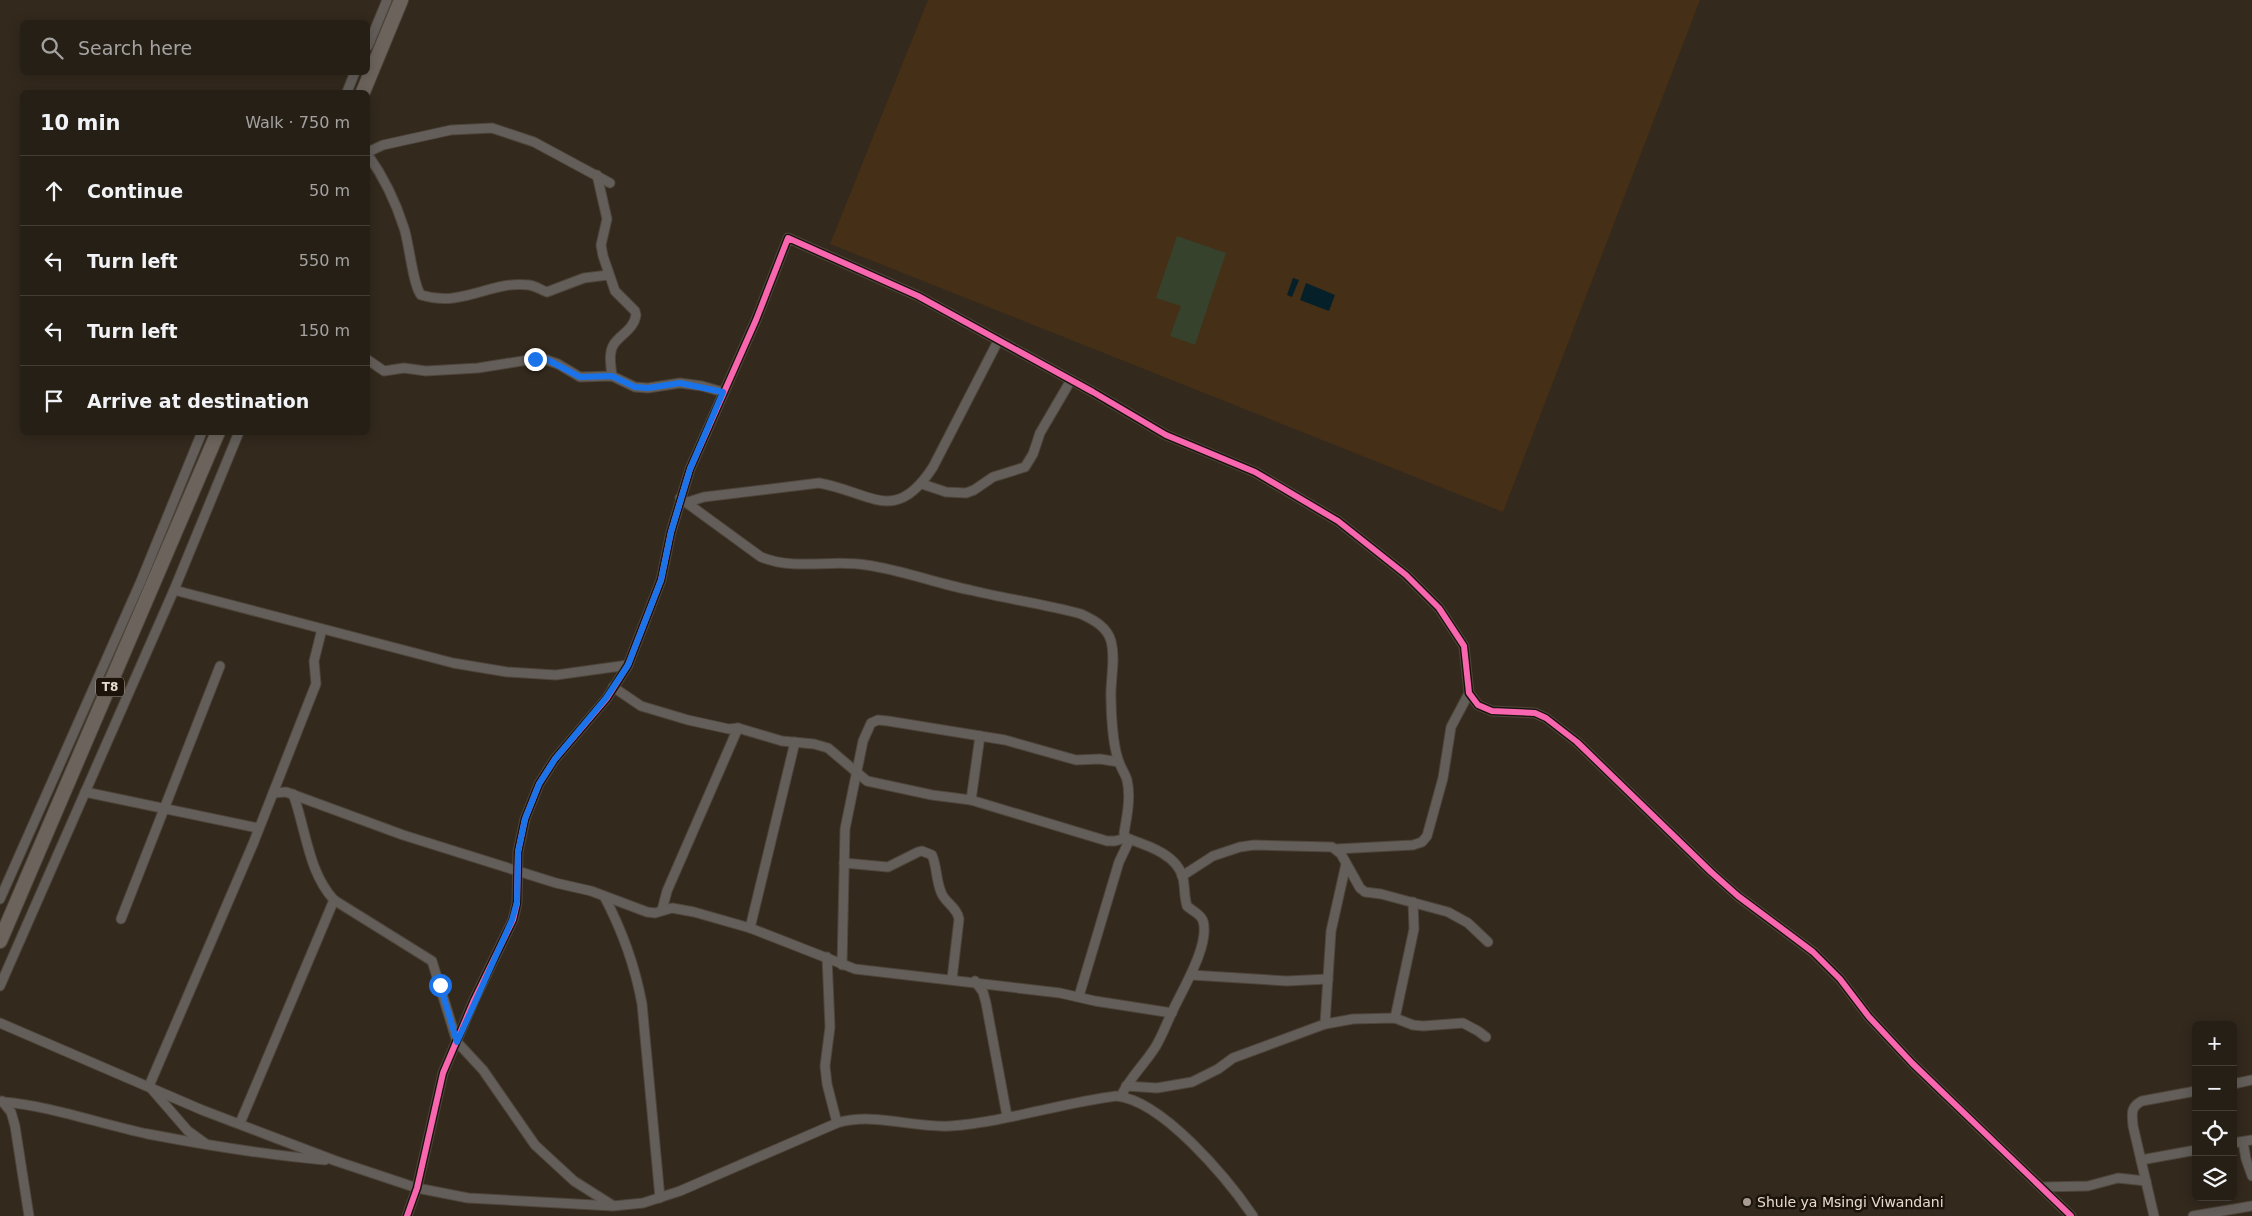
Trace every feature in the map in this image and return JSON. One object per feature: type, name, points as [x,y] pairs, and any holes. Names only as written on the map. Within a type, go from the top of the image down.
[{"type":"highway","points":[[364,90],[401,0]]},
{"type":"highway","name":"T8","points":[[0,941],[217,435]]},
{"type":"street","points":[[370,41],[387,0]]},
{"type":"street","points":[[347,90],[354,75]]},
{"type":"street","points":[[370,152],[383,145],[451,130],[492,128],[534,142],[610,182]]},
{"type":"street","points":[[370,157],[404,226],[417,287],[421,294],[451,298],[467,297],[515,285],[531,285],[547,292],[584,278],[608,275]]},
{"type":"street","points":[[597,175],[607,219],[601,245],[608,275],[616,291],[635,311],[636,315],[631,327],[614,344],[611,353],[612,376]]},
{"type":"street","points":[[406,1216],[417,1188],[439,1090],[457,1042],[512,920],[517,902],[518,852],[525,819],[539,784],[555,759],[606,698],[628,665],[661,580],[684,500],[690,469],[756,320],[788,238],[918,296],[1071,380],[1166,435],[1255,472],[1338,521],[1374,548],[1406,575],[1439,608],[1452,626],[1466,654],[1469,692],[1478,705],[1485,709],[1502,712],[1535,713],[1546,718],[1577,742],[1711,872],[1738,896],[1813,952],[1840,979],[1870,1017],[1912,1063],[2071,1216]]},
{"type":"street","points":[[684,500],[819,483],[891,502],[906,496],[922,484],[949,439],[998,341]]},
{"type":"street","points":[[370,361],[384,371],[404,368],[426,371],[503,366],[541,358],[558,364],[580,377],[612,376],[635,387],[648,388],[680,383],[723,392]]},
{"type":"street","points":[[922,484],[946,492],[966,493],[993,477],[1025,467],[1033,454],[1040,433],[1071,380]]},
{"type":"street","points":[[0,899],[140,581],[201,435]]},
{"type":"street","points":[[0,986],[174,590],[238,435]]},
{"type":"street","points":[[684,500],[762,557],[779,563],[808,565],[845,562],[885,568],[970,591],[1054,607],[1092,619],[1106,630],[1111,640],[1114,654],[1110,699],[1119,762],[1127,780],[1129,799],[1124,833],[1128,838],[1170,858],[1182,876],[1187,906],[1201,916],[1204,927],[1201,948],[1192,975],[1156,1047],[1126,1086],[1121,1096]]},
{"type":"street","points":[[174,590],[453,663],[507,672],[556,674],[628,665]]},
{"type":"street","points":[[148,1086],[253,844],[316,684],[314,661],[322,629]]},
{"type":"street","points":[[121,919],[220,666]]},
{"type":"street","points":[[613,688],[641,706],[660,712],[704,724],[738,728],[782,741],[814,744],[828,748],[867,781],[932,795],[971,800],[1107,841],[1128,838]]},
{"type":"street","points":[[1182,876],[1213,856],[1240,847],[1254,845],[1327,847],[1336,849],[1413,845],[1422,842],[1427,836],[1443,778],[1451,726],[1469,692]]},
{"type":"street","points":[[842,965],[845,829],[866,730],[871,724],[878,720],[1005,740],[1076,760],[1100,759],[1119,762]]},
{"type":"street","points":[[662,910],[667,891],[738,728]]},
{"type":"street","points":[[971,800],[980,736]]},
{"type":"street","points":[[750,928],[794,742]]},
{"type":"street","points":[[85,792],[258,828]]},
{"type":"street","points":[[273,793],[286,792],[293,794],[403,835],[604,896],[647,912],[678,908],[750,928],[842,965],[891,974],[975,981],[1079,996],[1172,1013]]},
{"type":"street","points":[[293,794],[317,874],[324,890],[334,900],[432,961],[457,1042],[483,1070],[535,1145],[574,1181],[613,1206]]},
{"type":"street","points":[[1079,996],[1128,838]]},
{"type":"street","points":[[1336,849],[1357,884],[1365,892],[1413,902],[1448,912],[1468,923],[1488,942]]},
{"type":"street","points":[[844,863],[888,867],[918,852],[922,851],[932,855],[938,871],[941,893],[958,914],[952,979]]},
{"type":"street","points":[[1325,1024],[1331,931],[1346,864]]},
{"type":"street","points":[[604,896],[625,942],[639,985],[660,1198]]},
{"type":"street","points":[[240,1123],[334,900]]},
{"type":"street","points":[[1395,1018],[1414,929],[1413,902]]},
{"type":"street","points":[[827,958],[830,1027],[825,1066],[827,1084],[837,1123]]},
{"type":"street","points":[[1192,975],[1287,981],[1328,979]]},
{"type":"street","points":[[975,981],[983,992],[986,1003],[1007,1116]]},
{"type":"street","points":[[1126,1086],[1157,1088],[1192,1082],[1233,1058],[1325,1024],[1353,1019],[1395,1018],[1413,1025],[1423,1026],[1463,1023],[1486,1037]]},
{"type":"street","points":[[0,1023],[202,1110],[336,1161],[417,1188],[468,1198],[613,1206],[660,1198],[852,1118],[867,1118],[919,1125],[952,1126],[1083,1101],[1121,1096],[1145,1104],[1159,1113],[1185,1136],[1233,1189],[1253,1216]]},
{"type":"street","points":[[2237,1083],[2252,1080]]},
{"type":"street","points":[[148,1086],[188,1131],[206,1144]]},
{"type":"street","points":[[2154,1216],[2132,1126],[2131,1112],[2134,1106],[2142,1102],[2192,1092]]},
{"type":"street","points":[[2,1101],[48,1108],[147,1133],[206,1144],[260,1153],[336,1161]]},
{"type":"street","points":[[2,1101],[11,1112],[15,1126],[29,1216]]},
{"type":"street","points":[[2248,1141],[2246,1159],[2252,1176]]},
{"type":"street","points":[[2141,1160],[2192,1151]]},
{"type":"street","points":[[2042,1187],[2088,1186],[2118,1178],[2146,1181]]},
{"type":"street","points":[[2193,1216],[2252,1206]]},
{"type":"shaded area","points":[[928,0],[1700,0],[1503,512],[830,244]]},
{"type":"green space","points":[[1177,236],[1226,253],[1195,345],[1170,336],[1181,306],[1156,298]]},
{"type":"water","points":[[1293,278],[1299,280],[1292,297],[1287,295]]},
{"type":"water","points":[[1306,283],[1335,295],[1329,311],[1300,300]]},
{"type":"cycle path","points":[[407,1216],[417,1188],[443,1073],[474,1000],[513,920],[517,903],[518,852],[525,819],[539,784],[555,759],[607,698],[628,665],[661,580],[671,532],[690,469],[756,320],[788,238],[918,296],[1093,392],[1166,435],[1255,472],[1338,521],[1406,575],[1439,608],[1464,646],[1469,693],[1478,705],[1492,711],[1535,713],[1546,718],[1577,742],[1711,872],[1738,896],[1813,952],[1840,979],[1869,1017],[1912,1063],[2071,1216]]},
{"type":"place","name":"Shule ya Msingi Viwandani","points":[[1747,1202]]},
{"type":"route","points":[[440,985],[457,1042],[474,1000],[512,920],[517,902],[518,852],[525,819],[539,784],[555,759],[606,698],[628,665],[661,580],[671,532],[690,469],[723,392],[693,384],[680,383],[648,388],[635,387],[612,376],[580,377],[558,364],[541,358],[535,359]]}]
